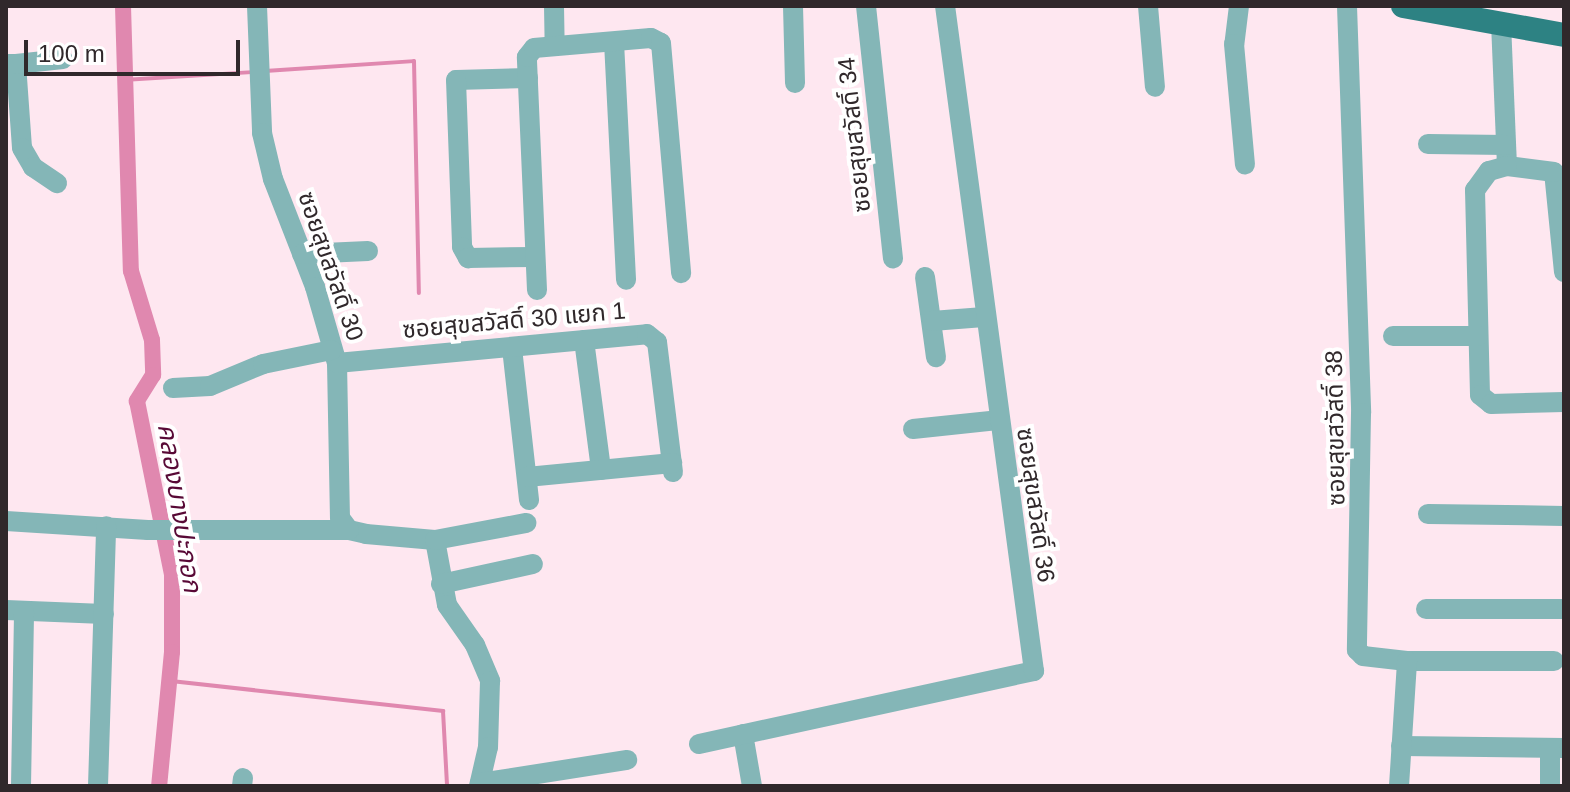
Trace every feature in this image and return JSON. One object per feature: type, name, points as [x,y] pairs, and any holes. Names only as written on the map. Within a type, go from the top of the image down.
[{"type":"main road","points":[[1403,6],[1564,35]]},
{"type":"street","name":"ซอยสุขสวัสดิ์ 30","points":[[257,6],[257,72],[273,179],[302,254],[335,357],[337,503],[349,530]]},
{"type":"street","points":[[554,6],[555,45]]},
{"type":"street","points":[[793,6],[795,83]]},
{"type":"street","name":"ซอยสุขสวัสดิ์ 34","points":[[866,6],[893,259]]},
{"type":"street","name":"ซอยสุขสวัสดิ์ 36","points":[[699,744],[1034,671],[984,317],[945,6]]},
{"type":"street","points":[[1148,6],[1155,87]]},
{"type":"street","points":[[1239,6],[1234,44],[1245,165]]},
{"type":"street","name":"ซอยสุขสวัสดิ์ 38","points":[[1347,6],[1361,413],[1357,650],[1363,656],[1407,661],[1554,661]]},
{"type":"street","points":[[1501,23],[1507,166]]},
{"type":"street","points":[[537,290],[527,57],[534,48],[555,45],[651,38],[661,43],[665,54],[681,273]]},
{"type":"street","points":[[614,42],[626,280]]},
{"type":"street","points":[[57,183],[33,167],[22,148],[11,64],[63,59]]},
{"type":"street","points":[[528,78],[456,80],[463,254],[535,257]]},
{"type":"street","points":[[1428,144],[1506,145]]},
{"type":"street","points":[[1564,272],[1554,172],[1507,166],[1489,171],[1475,190],[1478,336],[1484,401],[1564,402]]},
{"type":"street","points":[[302,254],[368,251]]},
{"type":"street","points":[[925,277],[936,357]]},
{"type":"street","points":[[932,321],[984,317]]},
{"type":"street","name":"ซอยสุขสวัสดิ์ 30 แยก 1","points":[[173,388],[210,386],[252,367],[335,357],[512,348],[647,334],[657,342],[672,468],[601,470]]},
{"type":"street","points":[[1393,336],[1478,336]]},
{"type":"street","points":[[527,477],[601,470],[584,340]]},
{"type":"street","points":[[512,348],[529,500]]},
{"type":"street","points":[[913,429],[998,420]]},
{"type":"street","points":[[1428,514],[1564,516]]},
{"type":"street","points":[[6,521],[148,530],[349,530],[435,540],[526,523]]},
{"type":"street","points":[[98,786],[106,526]]},
{"type":"street","points":[[435,540],[441,584],[455,622],[475,645],[490,681],[488,747],[480,784],[569,777],[627,760]]},
{"type":"street","points":[[441,584],[533,564]]},
{"type":"street","points":[[1426,609],[1564,609]]},
{"type":"street","points":[[21,786],[15,611],[104,614]]},
{"type":"street","points":[[1399,786],[1407,661]]},
{"type":"street","points":[[743,734],[752,786]]},
{"type":"street","points":[[1401,746],[1557,748],[1550,786]]},
{"type":"waterway","name":"คลองบางปะกอก","points":[[123,6],[131,271],[152,340],[153,375],[137,401],[172,574],[172,652],[159,786]]},
{"type":"waterway","points":[[265,71],[414,61],[419,293]]},
{"type":"waterway","points":[[123,80],[252,72]]},
{"type":"waterway","points":[[171,681],[443,711],[447,786]]}]
